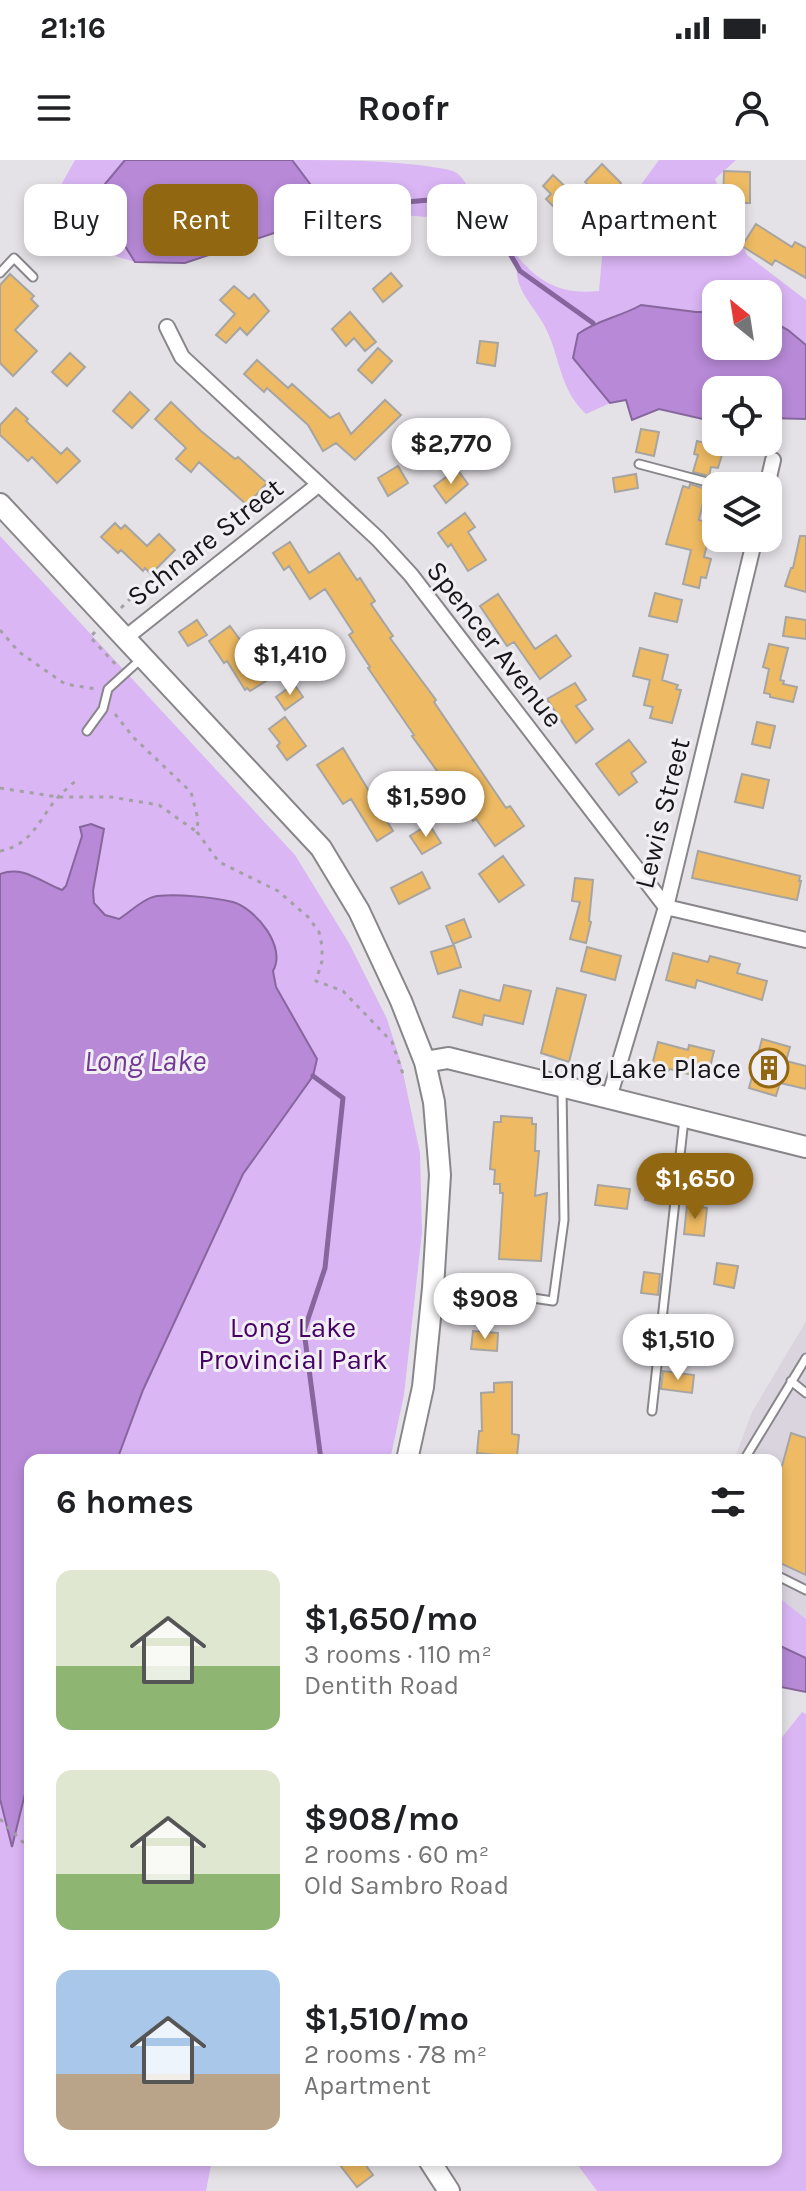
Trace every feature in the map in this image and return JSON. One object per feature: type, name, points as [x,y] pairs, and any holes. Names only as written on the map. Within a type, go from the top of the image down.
[{"type":"main road","points":[[0,504],[321,848],[359,911],[401,1001],[425,1062],[434,1102],[440,1175],[423,1387],[408,1454]]},
{"type":"main road","points":[[425,1062],[448,1058],[806,1147]]},
{"type":"main road","points":[[433,2166],[449,2191]]},
{"type":"street","name":"Spencer Avenue","points":[[167,327],[182,357],[378,539],[411,575],[666,907]]},
{"type":"street","points":[[770,472],[773,460]]},
{"type":"street","name":"Schnare Street","points":[[124,639],[318,485]]},
{"type":"street","name":"Lewis Street","points":[[609,1098],[666,907],[752,552]]},
{"type":"street","points":[[666,907],[806,940]]},
{"type":"lane","points":[[0,273],[14,258],[33,277]]},
{"type":"lane","points":[[639,464],[702,481]]},
{"type":"lane","points":[[87,731],[103,709],[108,689],[142,657]]},
{"type":"lane","points":[[492,1292],[553,1301],[564,1220],[562,1086]]},
{"type":"lane","points":[[652,1411],[684,1116]]},
{"type":"lane","points":[[748,1454],[806,1358]]},
{"type":"lane","points":[[791,1381],[806,1383]]},
{"type":"lane","points":[[791,1381],[806,1393]]},
{"type":"lane","points":[[782,1578],[806,1590]]},
{"type":"path","points":[[0,630],[19,652],[65,684],[96,689],[134,738],[191,792],[198,819],[197,832]]},
{"type":"path","points":[[112,668],[124,639]]},
{"type":"path","points":[[0,851],[24,842],[41,824],[58,797],[78,779]]},
{"type":"path","points":[[0,788],[58,797],[111,797],[159,805],[197,832],[219,862],[278,891],[308,917],[319,932],[322,946],[322,961],[316,981],[343,991],[392,1042],[404,1077]]},
{"type":"path","points":[[392,1042],[398,1041]]},
{"type":"path","points":[[0,1819],[24,1843]]},
{"type":"shaded area","points":[[806,1321],[806,1619],[782,1600],[782,1454],[736,1454],[752,1412]]},
{"type":"green space","points":[[75,160],[125,160],[105,184],[62,184]]},
{"type":"green space","points":[[292,160],[421,165],[455,172],[467,184],[427,184],[427,217],[411,216],[411,184],[310,184]]},
{"type":"green space","points":[[659,160],[736,160],[715,179],[717,184],[641,184]]},
{"type":"green space","points":[[127,249],[135,262],[115,256],[127,256]]},
{"type":"green space","points":[[745,250],[780,280],[702,280],[702,312],[641,305],[620,317],[593,323],[573,358],[610,403],[586,414],[570,393],[550,337],[521,289],[517,264],[511,256],[517,256],[539,277],[555,286],[575,291],[599,291],[602,256],[745,256]]},
{"type":"green space","points":[[782,282],[806,300],[806,344],[782,327]]},
{"type":"green space","name":"Long Lake Provincial Park","points":[[0,536],[295,855],[349,943],[387,1019],[401,1063],[420,1153],[422,1232],[404,1395],[391,1454],[119,1454],[143,1390],[243,1174],[313,1076],[317,1059],[276,987],[273,940],[259,920],[242,906],[205,897],[166,895],[147,899],[119,919],[105,915],[94,903],[93,891],[104,829],[80,827],[82,835],[62,890],[25,873],[0,874]]},
{"type":"green space","points":[[782,1600],[806,1619],[806,1658],[782,1647]]},
{"type":"green space","points":[[802,1712],[806,1714],[806,2191],[597,2191],[578,2166],[782,2166],[782,1737]]},
{"type":"green space","points":[[24,1798],[24,2166],[211,2166],[206,2191],[0,2191],[0,1799],[13,1845]]},
{"type":"water","points":[[125,160],[292,160],[310,184],[274,184],[274,233],[258,238],[258,184],[143,184],[143,256],[206,256],[185,263],[135,262],[127,249],[127,184],[105,184]]},
{"type":"water","points":[[641,305],[702,312],[702,360],[782,360],[782,327],[788,330],[806,345],[806,419],[782,418],[782,376],[702,376],[702,419],[659,409],[632,420],[626,400],[610,403],[573,358],[578,334]]},
{"type":"water","name":"Long Lake","points":[[91,824],[104,829],[93,891],[94,903],[105,915],[119,919],[142,902],[166,895],[233,902],[251,912],[273,940],[276,987],[317,1059],[313,1076],[243,1174],[143,1390],[119,1454],[24,1454],[24,1798],[12,1847],[0,1799],[0,874],[24,873],[62,890],[82,836],[80,827]]},
{"type":"water","points":[[782,1647],[806,1658],[806,1692],[782,1687]]},
{"type":"building","points":[[602,164],[621,183],[587,184],[585,182]]},
{"type":"building","points":[[724,171],[750,172],[750,203],[745,203],[745,184],[724,184]]},
{"type":"building","points":[[553,175],[563,184],[553,184],[553,206],[546,199],[551,194],[543,186]]},
{"type":"building","points":[[756,224],[792,247],[795,242],[806,248],[806,278],[775,260],[772,265],[745,248],[745,241]]},
{"type":"building","points":[[391,273],[402,286],[383,302],[373,289]]},
{"type":"building","points":[[10,274],[34,296],[31,299],[38,306],[15,330],[37,351],[13,376],[0,363],[0,285]]},
{"type":"building","points":[[234,286],[249,299],[254,294],[269,311],[247,335],[240,328],[226,343],[216,335],[235,314],[220,300]]},
{"type":"building","points":[[350,312],[376,342],[365,351],[354,338],[346,346],[332,329]]},
{"type":"building","points":[[480,341],[498,343],[495,366],[477,363]]},
{"type":"building","points":[[378,348],[392,361],[372,383],[358,370]]},
{"type":"building","points":[[70,353],[85,367],[67,386],[52,372]]},
{"type":"building","points":[[257,360],[288,388],[292,384],[330,418],[339,413],[351,434],[385,400],[401,415],[355,460],[336,443],[323,451],[308,425],[267,388],[264,392],[244,374]]},
{"type":"building","points":[[130,392],[149,410],[132,428],[113,411]]},
{"type":"building","points":[[171,402],[201,431],[235,459],[238,457],[267,483],[247,505],[199,462],[191,472],[176,459],[186,448],[155,419]]},
{"type":"building","points":[[16,408],[61,454],[67,448],[80,461],[57,483],[32,457],[28,461],[0,435],[0,425]]},
{"type":"building","points":[[641,429],[659,432],[654,456],[636,452]]},
{"type":"building","points":[[697,441],[702,442],[702,456],[722,456],[718,468],[711,467],[710,472],[702,474],[693,472],[698,455],[694,454]]},
{"type":"building","points":[[398,466],[408,483],[388,496],[378,478]]},
{"type":"building","points":[[457,469],[468,484],[446,503],[434,486]]},
{"type":"building","points":[[636,474],[638,488],[615,492],[613,478]]},
{"type":"building","points":[[690,484],[702,488],[699,520],[702,521],[702,552],[705,552],[704,557],[711,559],[706,578],[701,577],[699,588],[683,584],[691,550],[666,544],[683,486],[689,488]]},
{"type":"building","points":[[465,513],[475,527],[468,532],[486,560],[468,571],[451,544],[448,547],[438,533]]},
{"type":"building","points":[[115,523],[121,529],[125,525],[147,546],[159,534],[175,550],[151,574],[145,568],[143,571],[121,550],[118,553],[101,537]]},
{"type":"building","points":[[800,536],[806,536],[806,592],[785,586],[793,568]]},
{"type":"building","points":[[290,542],[309,573],[339,553],[357,580],[360,578],[375,601],[371,604],[393,636],[390,638],[436,700],[434,702],[506,808],[510,806],[524,826],[495,846],[476,819],[473,821],[368,668],[349,635],[353,632],[325,589],[310,599],[289,566],[284,570],[273,553]]},
{"type":"building","points":[[655,593],[682,600],[677,622],[649,616]]},
{"type":"building","points":[[498,594],[535,649],[556,635],[571,656],[540,679],[514,642],[507,646],[480,606]]},
{"type":"building","points":[[786,617],[806,620],[806,639],[783,636]]},
{"type":"building","points":[[197,620],[207,635],[188,646],[179,632]]},
{"type":"building","points":[[230,626],[256,662],[260,660],[271,678],[250,691],[245,690],[227,661],[224,663],[209,641]]},
{"type":"building","points":[[769,644],[788,648],[780,680],[784,681],[783,684],[797,687],[793,702],[764,693],[769,669],[763,667]]},
{"type":"building","points":[[640,648],[668,655],[662,680],[678,685],[676,689],[681,690],[672,723],[650,718],[653,707],[644,705],[650,680],[633,676]]},
{"type":"building","points":[[575,683],[586,700],[576,706],[593,729],[576,743],[547,699]]},
{"type":"building","points":[[294,684],[303,697],[285,710],[276,697]]},
{"type":"building","points":[[285,717],[306,746],[287,760],[277,746],[280,743],[269,729]]},
{"type":"building","points":[[757,722],[775,726],[770,748],[752,744]]},
{"type":"building","points":[[629,740],[646,762],[631,773],[637,782],[619,795],[596,764]]},
{"type":"building","points":[[343,748],[393,831],[377,841],[351,799],[343,804],[317,765]]},
{"type":"building","points":[[742,774],[769,780],[763,808],[735,802]]},
{"type":"building","points":[[429,824],[441,843],[422,854],[410,836]]},
{"type":"building","points":[[698,851],[800,876],[797,900],[692,878]]},
{"type":"building","points":[[503,856],[524,885],[499,902],[479,874]]},
{"type":"building","points":[[422,872],[430,888],[399,904],[391,888]]},
{"type":"building","points":[[575,878],[593,880],[591,922],[586,943],[570,939],[580,902],[572,901]]},
{"type":"building","points":[[464,919],[471,937],[453,944],[446,926]]},
{"type":"building","points":[[454,945],[461,967],[438,974],[431,952]]},
{"type":"building","points":[[587,947],[621,956],[615,980],[581,971]]},
{"type":"building","points":[[673,953],[708,962],[710,956],[740,964],[737,973],[767,981],[762,1000],[697,980],[695,988],[666,980]]},
{"type":"building","points":[[504,985],[531,991],[523,1024],[484,1015],[482,1025],[453,1017],[460,990],[500,1001]]},
{"type":"building","points":[[557,988],[586,995],[569,1062],[541,1053]]},
{"type":"building","name":"Long Lake Place","points":[[762,1039],[790,1047],[786,1061],[806,1066],[806,1089],[780,1083],[776,1096],[749,1088]]},
{"type":"building","points":[[658,1042],[688,1050],[689,1045],[714,1051],[707,1079],[670,1069],[666,1073],[651,1069]]},
{"type":"building","points":[[501,1116],[532,1118],[532,1124],[536,1124],[535,1151],[539,1151],[535,1196],[547,1193],[541,1261],[499,1259],[503,1193],[500,1193],[500,1184],[494,1184],[495,1170],[490,1169],[494,1122],[501,1122]]},
{"type":"building","points":[[648,1168],[663,1169],[660,1202],[645,1200]]},
{"type":"building","points":[[598,1185],[630,1189],[627,1209],[595,1205]]},
{"type":"building","points":[[687,1205],[707,1208],[704,1236],[684,1234]]},
{"type":"building","points":[[717,1263],[738,1266],[734,1288],[714,1284]]},
{"type":"building","points":[[644,1272],[660,1274],[658,1295],[641,1293]]},
{"type":"building","points":[[473,1331],[498,1333],[497,1351],[471,1349]]},
{"type":"building","points":[[663,1371],[694,1375],[692,1393],[661,1389]]},
{"type":"building","points":[[512,1382],[512,1434],[519,1435],[517,1454],[477,1453],[479,1431],[482,1431],[481,1393],[494,1392],[494,1383]]},
{"type":"building","points":[[791,1433],[806,1438],[806,1575],[782,1564],[782,1466]]},
{"type":"building","points":[[341,2166],[366,2166],[373,2175],[357,2187]]},
{"type":"waterway","points":[[411,202],[440,199],[494,226],[520,271],[593,323]]},
{"type":"waterway","points":[[313,1076],[343,1098],[325,1268],[304,1331],[320,1454]]},
{"type":"place","name":"Long Lake Place","points":[[769,1068]]}]
